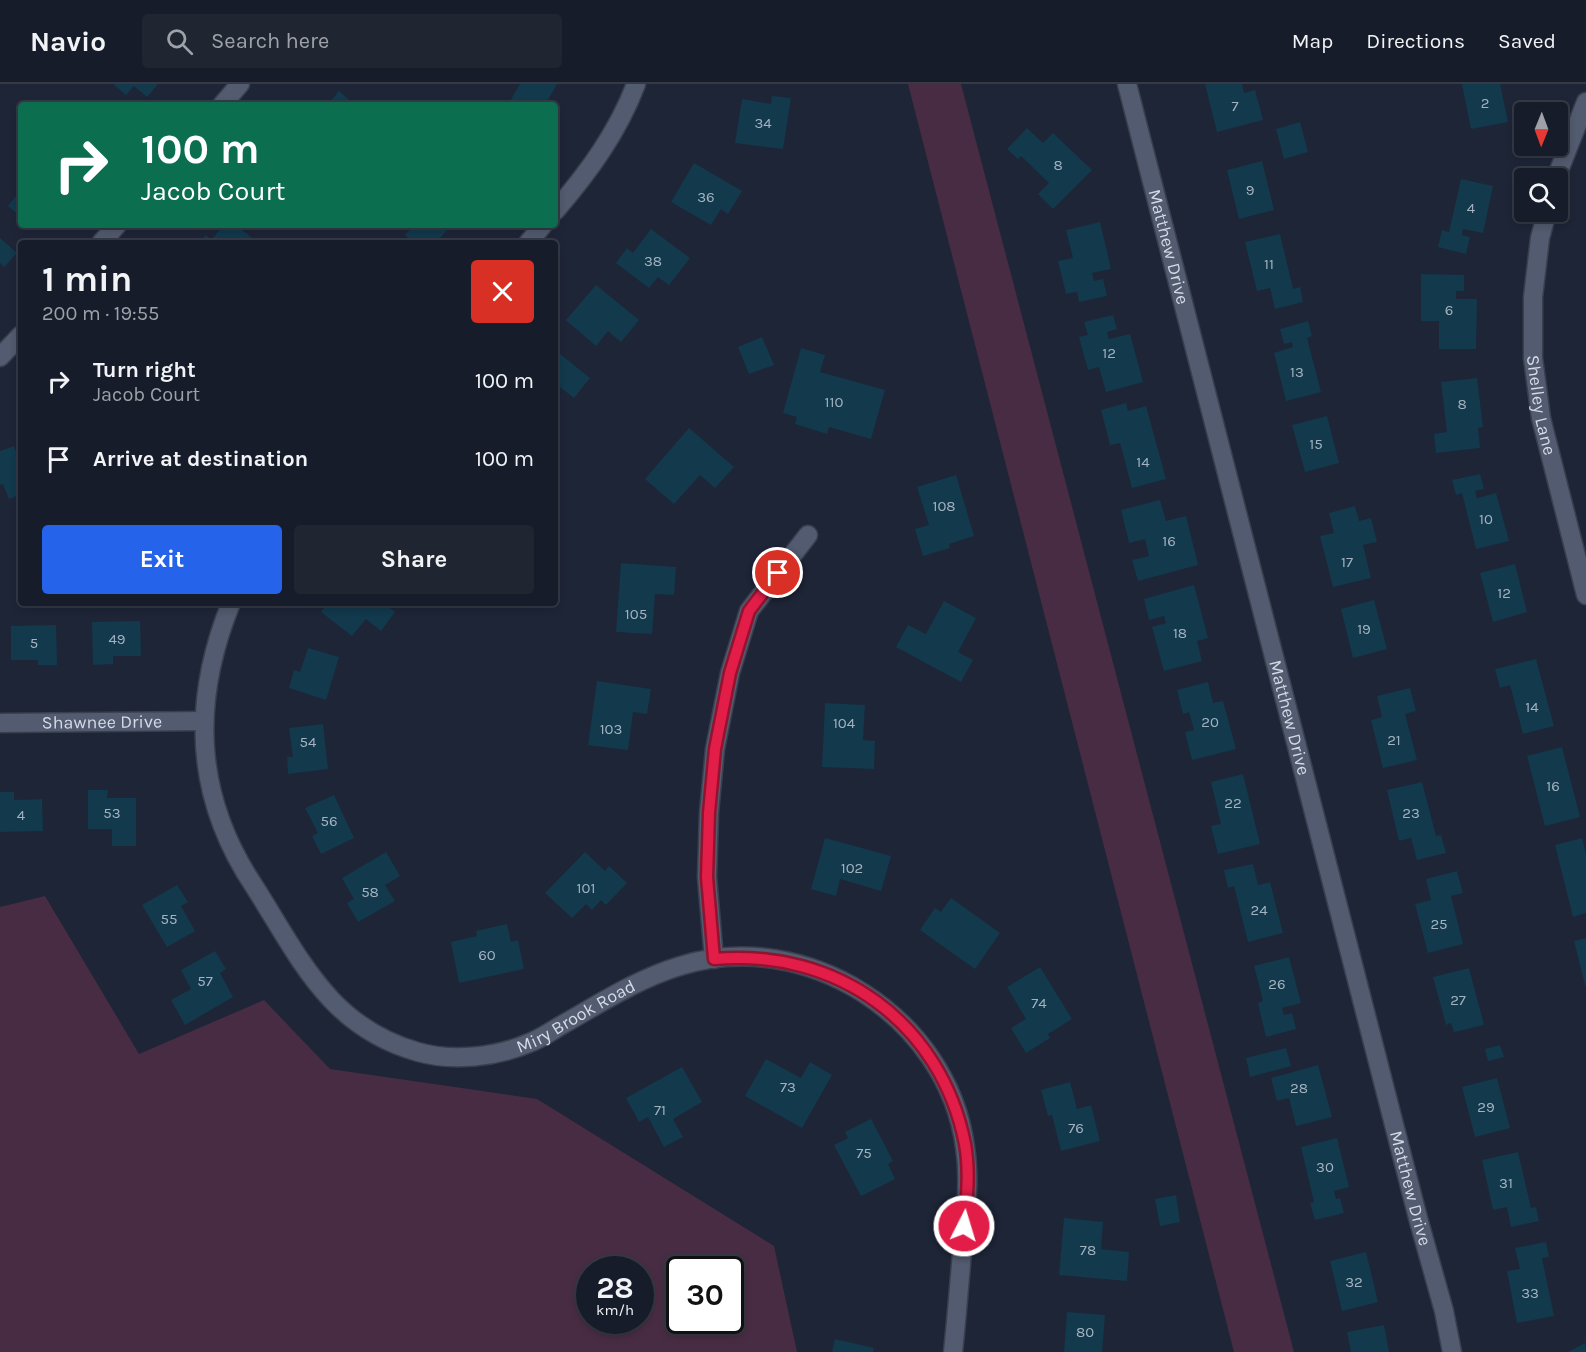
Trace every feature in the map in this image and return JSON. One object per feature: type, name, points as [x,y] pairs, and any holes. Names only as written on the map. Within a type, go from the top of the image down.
[{"type":"street","points":[[225,102],[240,84]]},
{"type":"street","points":[[558,207],[582,179],[608,141],[636,84]]},
{"type":"street","name":"Matthew Drive","points":[[1127,84],[1444,1311],[1452,1352]]},
{"type":"street","points":[[1560,168],[1586,102]]},
{"type":"street","name":"Shelley Lane","points":[[1544,222],[1540,238],[1533,297],[1533,358],[1540,418],[1586,595]]},
{"type":"street","points":[[104,240],[114,228]]},
{"type":"street","points":[[530,240],[540,228]]},
{"type":"street","points":[[0,357],[18,338]]},
{"type":"street","points":[[714,959],[707,877],[709,813],[715,749],[730,673],[749,611],[808,536]]},
{"type":"street","name":"Miry Brook Road","points":[[230,606],[214,646],[206,691],[204,720],[209,781],[221,824],[240,866],[325,995],[352,1021],[383,1040],[421,1053],[457,1058],[491,1055],[529,1043],[646,979],[683,965],[714,959],[737,957],[776,959],[814,968],[850,984],[883,1006],[911,1032],[937,1067],[954,1103],[965,1145],[968,1184],[953,1352]]},
{"type":"street","name":"Shawnee Drive","points":[[0,723],[204,720]]},
{"type":"shaded area","points":[[908,84],[961,84],[1294,1352],[1234,1352]]},
{"type":"shaded area","points":[[45,896],[139,1054],[264,1000],[330,1069],[537,1099],[774,1246],[797,1352],[0,1352],[0,907]]},
{"type":"building","points":[[115,84],[158,84],[147,97],[134,86],[126,95]]},
{"type":"building","points":[[520,84],[557,84],[547,102],[510,102]]},
{"type":"building","points":[[1205,84],[1242,84],[1244,93],[1255,90],[1263,120],[1217,132]]},
{"type":"building","points":[[1462,84],[1500,84],[1508,122],[1471,129]]},
{"type":"building","points":[[339,91],[352,102],[330,102]]},
{"type":"building","points":[[772,96],[791,98],[783,149],[735,143],[742,99],[771,104]]},
{"type":"building","points":[[1300,122],[1308,152],[1284,159],[1276,129]]},
{"type":"building","points":[[1027,128],[1043,143],[1053,133],[1092,170],[1053,209],[1038,194],[1049,183],[1021,156],[1018,159],[1007,149]]},
{"type":"building","points":[[1262,161],[1274,210],[1239,219],[1227,170]]},
{"type":"building","points":[[694,163],[742,191],[728,214],[721,209],[711,225],[671,202]]},
{"type":"building","points":[[1461,179],[1493,186],[1483,233],[1463,229],[1462,235],[1470,237],[1466,254],[1438,247],[1442,230],[1449,232]]},
{"type":"building","points":[[18,194],[18,214],[8,206]]},
{"type":"building","points":[[1100,222],[1111,269],[1092,273],[1094,281],[1103,279],[1107,296],[1079,302],[1077,292],[1066,294],[1058,261],[1073,258],[1066,230]]},
{"type":"building","points":[[221,228],[240,228],[254,240],[211,240]]},
{"type":"building","points":[[411,228],[449,228],[438,240],[411,240],[405,235]]},
{"type":"building","points":[[651,229],[690,258],[669,285],[658,277],[649,288],[616,263],[627,248],[633,253]]},
{"type":"building","points":[[1280,234],[1293,289],[1300,287],[1303,302],[1275,309],[1270,288],[1257,291],[1245,242]]},
{"type":"building","points":[[0,238],[17,253],[4,267],[0,263]]},
{"type":"building","points":[[1421,274],[1464,275],[1464,291],[1456,291],[1456,299],[1477,299],[1476,349],[1439,349],[1439,321],[1421,321]]},
{"type":"building","points":[[596,285],[639,320],[621,342],[608,331],[596,346],[566,320]]},
{"type":"building","points":[[1113,315],[1117,329],[1107,332],[1109,339],[1130,334],[1143,382],[1106,392],[1099,367],[1088,370],[1079,337],[1088,335],[1084,322]]},
{"type":"building","points":[[1308,321],[1312,336],[1307,338],[1321,392],[1286,401],[1274,353],[1293,347],[1292,342],[1284,344],[1280,329]]},
{"type":"building","points":[[762,337],[774,365],[749,374],[738,347]]},
{"type":"building","points":[[801,348],[825,355],[820,372],[885,390],[871,439],[829,427],[827,434],[795,424],[797,417],[783,413]]},
{"type":"building","points":[[558,352],[590,378],[574,398],[560,387],[558,389]]},
{"type":"building","points":[[1477,378],[1483,427],[1478,428],[1480,448],[1436,453],[1434,434],[1447,432],[1441,382]]},
{"type":"building","points":[[1126,403],[1128,411],[1146,406],[1166,479],[1132,488],[1120,443],[1110,445],[1101,410]]},
{"type":"building","points":[[1327,416],[1339,463],[1305,472],[1292,425]]},
{"type":"building","points":[[689,428],[734,467],[715,488],[700,475],[674,504],[645,479]]},
{"type":"building","points":[[14,446],[18,456],[18,495],[9,499],[3,484],[0,485],[0,451]]},
{"type":"building","points":[[1480,474],[1484,489],[1475,491],[1477,498],[1496,493],[1509,541],[1476,549],[1462,493],[1456,495],[1452,480]]},
{"type":"building","points":[[956,475],[974,536],[949,544],[950,548],[923,556],[915,529],[929,525],[917,487]]},
{"type":"building","points":[[1160,500],[1166,521],[1186,516],[1198,565],[1138,581],[1132,560],[1149,556],[1145,539],[1129,543],[1121,510]]},
{"type":"building","points":[[1355,506],[1359,521],[1371,518],[1377,542],[1363,545],[1371,578],[1333,587],[1320,536],[1334,533],[1329,513]]},
{"type":"building","points":[[621,563],[676,567],[674,595],[655,594],[652,634],[616,632]]},
{"type":"building","points":[[1515,564],[1527,612],[1493,622],[1480,573]]},
{"type":"building","points":[[1194,585],[1208,638],[1197,641],[1202,661],[1164,671],[1152,627],[1166,623],[1164,616],[1149,620],[1144,599]]},
{"type":"building","points":[[1374,600],[1387,649],[1353,658],[1341,609]]},
{"type":"building","points":[[944,601],[976,618],[958,652],[973,660],[961,682],[896,647],[908,625],[926,634]]},
{"type":"building","points":[[326,606],[388,606],[395,612],[381,631],[366,619],[352,636],[321,612]]},
{"type":"building","points":[[140,621],[141,656],[113,656],[113,664],[93,665],[92,622]]},
{"type":"building","points":[[56,625],[57,665],[38,665],[38,660],[11,660],[11,626]]},
{"type":"building","points":[[308,648],[339,657],[326,700],[289,688],[294,670],[300,672]]},
{"type":"building","points":[[1536,659],[1554,726],[1523,734],[1510,685],[1500,688],[1495,669]]},
{"type":"building","points":[[597,681],[651,689],[647,714],[633,712],[628,750],[588,745]]},
{"type":"building","points":[[1208,682],[1213,703],[1223,701],[1236,749],[1192,760],[1185,732],[1194,730],[1189,712],[1183,714],[1177,690]]},
{"type":"building","points":[[1410,688],[1416,711],[1405,714],[1417,760],[1383,768],[1371,720],[1382,717],[1377,696]]},
{"type":"building","points":[[825,703],[865,705],[863,740],[875,741],[874,769],[822,767]]},
{"type":"building","points":[[323,724],[328,769],[288,774],[287,757],[293,757],[289,728]]},
{"type":"building","points":[[1562,747],[1580,817],[1545,826],[1527,756]]},
{"type":"building","points":[[1243,774],[1260,844],[1218,854],[1211,826],[1221,824],[1211,782]]},
{"type":"building","points":[[1422,782],[1436,836],[1441,835],[1446,853],[1417,860],[1411,838],[1399,841],[1387,790]]},
{"type":"building","points":[[88,790],[108,790],[107,798],[136,798],[136,846],[112,846],[112,829],[88,829]]},
{"type":"building","points":[[0,792],[14,792],[14,800],[42,799],[43,831],[0,832]]},
{"type":"building","points":[[334,795],[354,838],[321,854],[312,836],[318,833],[305,808]]},
{"type":"building","points":[[825,838],[891,856],[881,891],[840,879],[836,896],[811,889]]},
{"type":"building","points":[[1582,838],[1586,854],[1586,913],[1573,917],[1555,845]]},
{"type":"building","points":[[386,852],[400,876],[385,885],[395,901],[358,922],[347,903],[354,899],[342,878]]},
{"type":"building","points":[[585,852],[605,871],[609,866],[627,883],[606,905],[601,900],[592,910],[586,904],[572,918],[545,893]]},
{"type":"building","points":[[1253,864],[1258,885],[1270,882],[1283,933],[1248,942],[1234,886],[1228,888],[1224,870]]},
{"type":"building","points":[[1457,871],[1463,893],[1451,896],[1463,944],[1428,953],[1415,904],[1431,900],[1426,879]]},
{"type":"building","points":[[177,885],[188,902],[181,906],[195,931],[167,947],[142,905]]},
{"type":"building","points":[[951,898],[1000,933],[975,969],[920,930],[935,908],[941,912]]},
{"type":"building","points":[[507,924],[511,942],[518,940],[524,969],[459,983],[451,942],[477,936],[476,931]]},
{"type":"building","points":[[1586,938],[1586,985],[1585,985],[1574,941]]},
{"type":"building","points":[[215,951],[226,969],[220,973],[233,997],[185,1025],[171,1000],[191,989],[181,970]]},
{"type":"building","points":[[1289,957],[1301,1003],[1282,1008],[1284,1015],[1292,1013],[1296,1029],[1266,1037],[1258,1003],[1263,1001],[1254,966]]},
{"type":"building","points":[[1040,967],[1072,1019],[1048,1034],[1050,1038],[1026,1053],[1011,1028],[1026,1019],[1007,987]]},
{"type":"building","points":[[1469,968],[1484,1025],[1454,1032],[1451,1023],[1446,1025],[1433,977]]},
{"type":"building","points":[[1500,1045],[1504,1057],[1488,1061],[1485,1049]]},
{"type":"building","points":[[1286,1048],[1291,1066],[1250,1077],[1246,1058]]},
{"type":"building","points":[[766,1059],[801,1078],[810,1062],[832,1075],[802,1128],[745,1096]]},
{"type":"building","points":[[1318,1065],[1332,1117],[1296,1126],[1289,1098],[1277,1101],[1271,1078]]},
{"type":"building","points":[[682,1067],[702,1102],[673,1119],[683,1137],[664,1147],[648,1117],[639,1122],[626,1098]]},
{"type":"building","points":[[1497,1078],[1510,1128],[1475,1137],[1462,1087]]},
{"type":"building","points":[[1070,1082],[1077,1109],[1091,1105],[1100,1141],[1061,1151],[1052,1115],[1048,1116],[1041,1090]]},
{"type":"building","points":[[871,1119],[893,1161],[888,1164],[895,1179],[861,1196],[834,1145],[848,1138],[845,1132]]},
{"type":"building","points":[[1337,1138],[1349,1187],[1334,1191],[1336,1199],[1340,1198],[1344,1213],[1315,1220],[1310,1203],[1314,1202],[1301,1147]]},
{"type":"building","points":[[1518,1152],[1531,1208],[1536,1207],[1539,1221],[1511,1227],[1507,1207],[1493,1210],[1482,1160]]},
{"type":"building","points":[[1176,1195],[1180,1222],[1160,1226],[1155,1199]]},
{"type":"building","points":[[1064,1218],[1103,1222],[1101,1249],[1129,1252],[1127,1281],[1059,1275]]},
{"type":"building","points":[[1546,1242],[1549,1257],[1542,1258],[1554,1316],[1517,1323],[1507,1271],[1520,1269],[1515,1248]]},
{"type":"building","points":[[1366,1252],[1378,1302],[1342,1311],[1330,1261]]},
{"type":"building","points":[[1067,1312],[1105,1315],[1102,1352],[1064,1352]]},
{"type":"building","points":[[1384,1325],[1389,1352],[1351,1352],[1347,1332]]},
{"type":"building","points":[[835,1339],[874,1348],[873,1352],[832,1352]]},
{"type":"building","points":[[1585,1343],[1586,1352],[1568,1352]]},
{"type":"route","points":[[778,573],[749,611],[730,673],[715,749],[709,813],[707,877],[714,959],[737,957],[776,959],[814,968],[850,984],[883,1006],[911,1032],[937,1067],[954,1103],[965,1145],[968,1184],[964,1226]]}]
